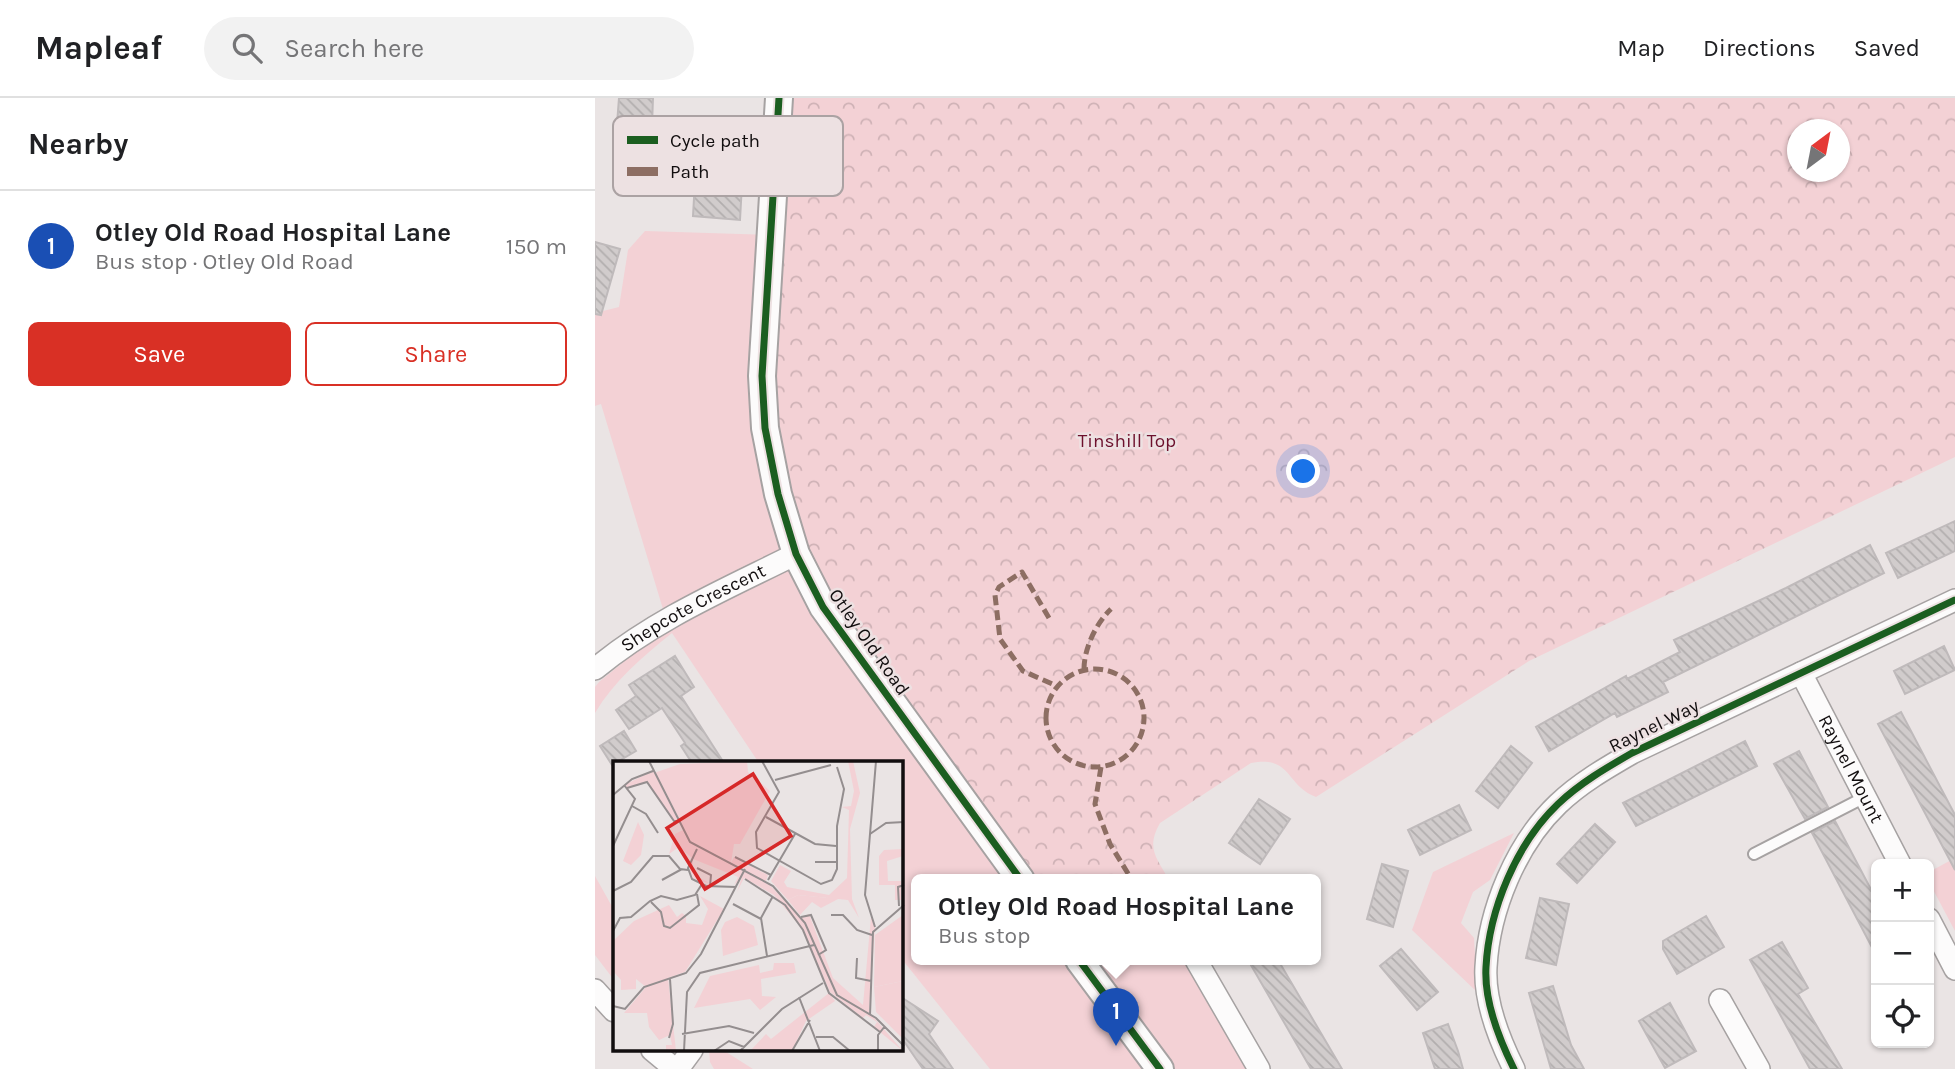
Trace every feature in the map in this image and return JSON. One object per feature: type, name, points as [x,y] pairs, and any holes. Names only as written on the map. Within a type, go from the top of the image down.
[{"type":"street","name":"Otley Old Road","points":[[778,116],[779,98]]},
{"type":"street","name":"Otley Old Road","points":[[773,196],[762,376],[765,428],[778,494],[796,554],[823,607],[1017,874]]},
{"type":"street","name":"Shepcote Crescent","points":[[595,669],[621,648],[670,617],[796,554]]},
{"type":"street","name":"Raynel Way","points":[[1514,1069],[1491,1009],[1486,969],[1493,920],[1509,877],[1529,839],[1556,806],[1587,779],[1632,752],[1955,600]]},
{"type":"street","name":"Raynel Mount","points":[[1801,673],[1897,859]]},
{"type":"street","points":[[1931,922],[1955,969]]},
{"type":"street","points":[[1083,965],[1160,1069]]},
{"type":"street","points":[[1199,965],[1259,1069]]},
{"type":"street","points":[[595,990],[613,1010]]},
{"type":"street","points":[[1720,1000],[1759,1069]]},
{"type":"street","points":[[656,1052],[677,1069],[690,1052]]},
{"type":"lane","points":[[1754,854],[1864,797]]},
{"type":"green space","name":"Tinshill Top","points":[[779,98],[1955,98],[1955,457],[1529,661],[1316,797],[1306,792],[1274,763],[1251,763],[1160,823],[1153,846],[1166,874],[1017,874],[823,607],[765,428],[775,196],[843,196],[843,116],[778,116]]},
{"type":"green space","points":[[645,231],[772,235],[1019,874],[911,874],[911,965],[1187,965],[1246,1069],[990,1069],[903,960],[903,761],[758,761],[672,633],[629,670],[595,713],[595,687],[599,682],[669,629],[601,404],[595,406],[595,313],[619,307],[628,250]]},
{"type":"green space","points":[[1514,833],[1490,880],[1473,892],[1461,923],[1474,938],[1477,992],[1412,930],[1433,872]]},
{"type":"green space","points":[[1955,858],[1955,931],[1934,891],[1934,869]]},
{"type":"green space","points":[[595,876],[613,908],[613,979],[595,955]]},
{"type":"green space","points":[[709,1052],[726,1052],[753,1069],[714,1069]]},
{"type":"building","points":[[619,98],[653,98],[652,116],[618,116]]},
{"type":"building","points":[[694,196],[741,196],[740,220],[693,216]]},
{"type":"building","points":[[595,242],[620,249],[601,315],[595,314]]},
{"type":"building","points":[[1955,521],[1955,551],[1898,578],[1886,553]]},
{"type":"building","points":[[1870,545],[1884,573],[1663,682],[1668,692],[1617,717],[1615,713],[1549,751],[1536,727],[1626,676],[1627,679],[1680,652],[1674,640]]},
{"type":"building","points":[[1944,646],[1955,670],[1905,694],[1894,671]]},
{"type":"building","points":[[675,656],[694,687],[681,696],[723,761],[691,761],[681,746],[685,743],[662,708],[629,729],[616,710],[636,696],[629,685]]},
{"type":"building","points":[[1901,712],[1955,815],[1955,870],[1878,724]]},
{"type":"building","points":[[624,731],[636,751],[619,761],[613,761],[612,765],[600,746]]},
{"type":"building","points":[[1745,741],[1757,766],[1636,826],[1623,803]]},
{"type":"building","points":[[1511,746],[1532,763],[1498,808],[1476,791]]},
{"type":"building","points":[[1799,751],[1828,807],[1805,819],[1774,764]]},
{"type":"building","points":[[1259,799],[1290,819],[1260,864],[1229,843]]},
{"type":"building","points":[[1459,805],[1471,830],[1420,855],[1408,830]]},
{"type":"building","points":[[1835,821],[1871,889],[1871,945],[1812,833]]},
{"type":"building","points":[[1595,824],[1615,842],[1577,883],[1557,864]]},
{"type":"building","points":[[1382,864],[1408,871],[1393,927],[1367,919]]},
{"type":"building","points":[[1540,898],[1569,904],[1556,965],[1526,958]]},
{"type":"building","points":[[1706,916],[1724,947],[1677,974],[1663,949],[1663,941]]},
{"type":"building","points":[[1782,942],[1808,988],[1798,994],[1842,1069],[1810,1069],[1750,960]]},
{"type":"building","points":[[1401,949],[1438,992],[1417,1010],[1380,966]]},
{"type":"building","points":[[1251,965],[1281,965],[1342,1069],[1311,1069]]},
{"type":"building","points":[[1553,986],[1571,1045],[1584,1069],[1551,1069],[1529,993]]},
{"type":"building","points":[[903,998],[938,1021],[929,1034],[953,1069],[923,1069],[903,1040]]},
{"type":"building","points":[[1670,1003],[1696,1051],[1665,1068],[1639,1021]]},
{"type":"building","points":[[1448,1024],[1463,1069],[1435,1069],[1423,1033]]},
{"type":"marked path","points":[[1049,618],[1022,572],[999,587],[995,595],[1000,639],[1023,671],[1057,686]]},
{"type":"marked path","points":[[1084,669],[1092,637],[1100,621],[1111,609]]},
{"type":"marked path","points":[[1095,669],[1114,673],[1130,683],[1140,699],[1144,718],[1140,737],[1130,753],[1114,763],[1095,767],[1076,763],[1060,753],[1050,737],[1046,718],[1050,699],[1060,683],[1076,673],[1095,669]]},
{"type":"marked path","points":[[1101,767],[1095,804],[1110,844],[1128,874]]},
{"type":"cycle path","points":[[778,116],[779,98]]},
{"type":"cycle path","points":[[773,196],[762,376],[765,428],[778,494],[796,554],[823,607],[1017,874]]},
{"type":"cycle path","points":[[1514,1069],[1498,1033],[1487,993],[1488,945],[1507,879],[1529,838],[1558,804],[1584,783],[1632,753],[1955,600]]},
{"type":"cycle path","points":[[1083,965],[1160,1069]]},
{"type":"place","name":"Otley Old Road Hospital Lane","points":[[1116,1046]]}]
